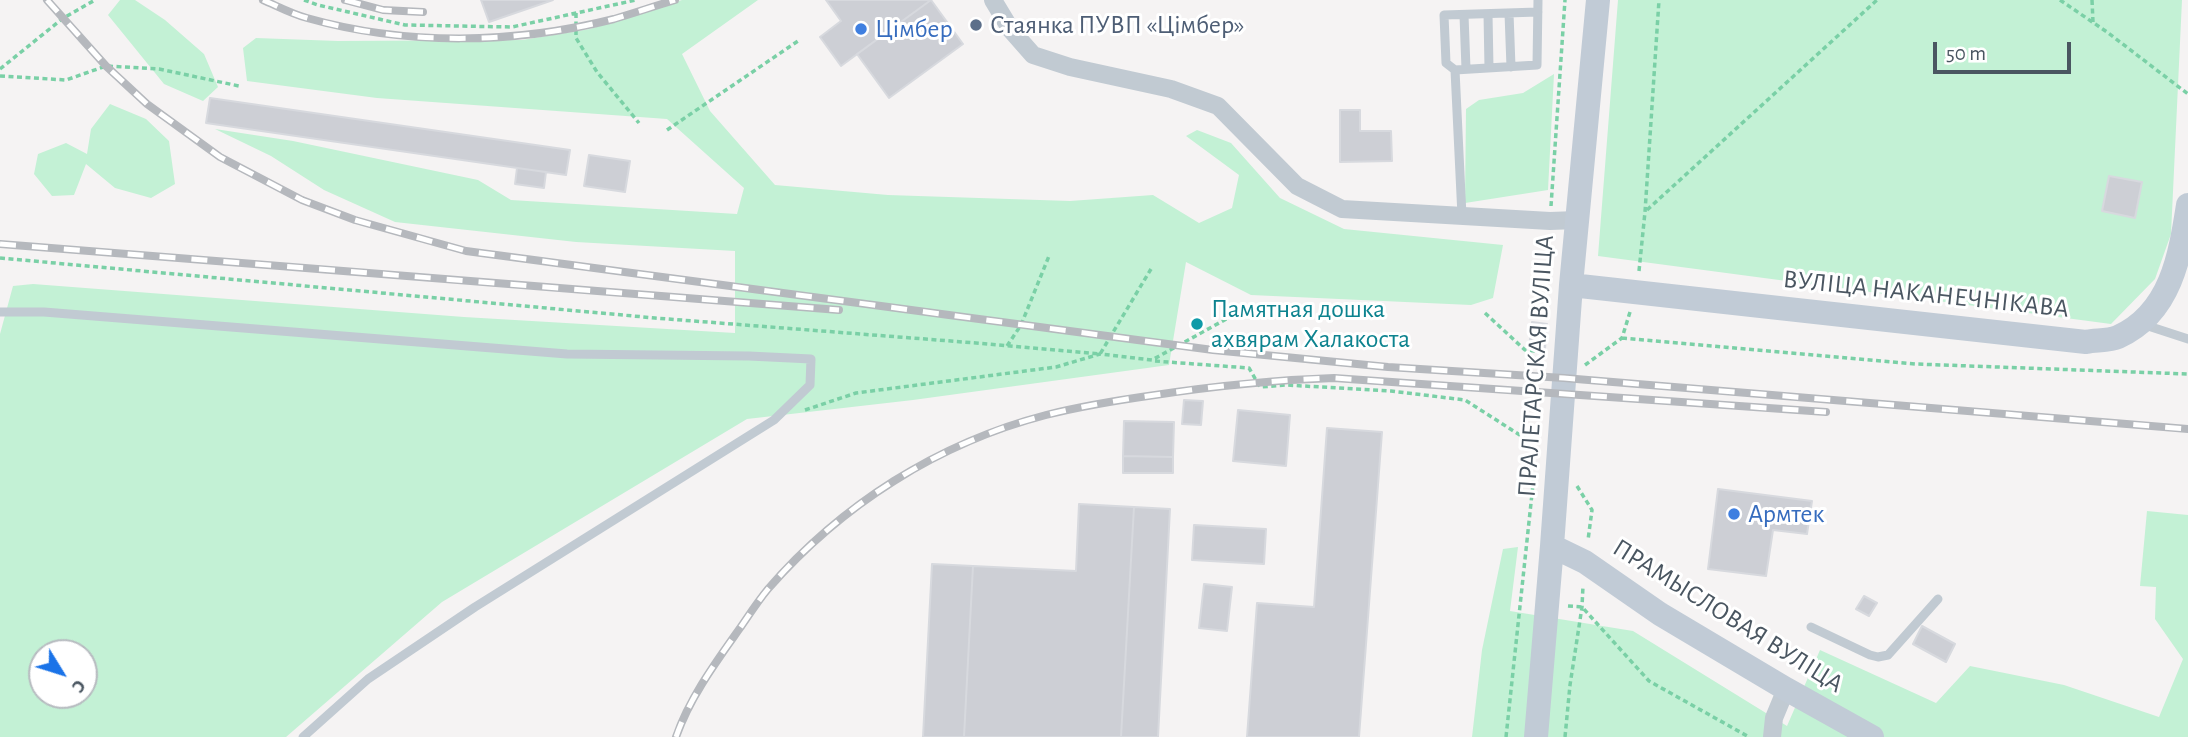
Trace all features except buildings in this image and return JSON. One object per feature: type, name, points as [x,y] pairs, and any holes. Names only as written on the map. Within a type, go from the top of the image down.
[{"type":"main road","name":"ПРАЛЕТАРСКАЯ ВУЛІЦА","points":[[1536,737],[1571,285],[1598,0]]},
{"type":"main road","name":"ВУЛІЦА НАКАНЕЧНІКАВА","points":[[1571,285],[2086,342],[2115,338],[2141,323],[2168,289],[2182,249],[2188,205]]},
{"type":"main road","name":"ПРАМЫСЛОВАЯ ВУЛІЦА","points":[[1552,547],[1585,562],[1660,614],[1872,737]]},
{"type":"street","points":[[993,0],[1011,30],[1033,55],[1070,67],[1171,89],[1219,107],[1297,186],[1342,209],[1550,221],[1577,220]]},
{"type":"street","points":[[1772,737],[1774,718],[1786,689]]},
{"type":"lane","points":[[1455,70],[1537,65],[1538,0]]},
{"type":"lane","points":[[1462,216],[1455,70],[1447,63],[1444,15],[1538,12]]},
{"type":"lane","points":[[1509,13],[1511,67]]},
{"type":"lane","points":[[1488,14],[1489,68]]},
{"type":"lane","points":[[1464,15],[1466,69]]},
{"type":"lane","points":[[0,312],[44,312],[567,354],[811,359],[810,385],[774,420],[475,607],[368,679],[303,737]]},
{"type":"lane","points":[[2141,323],[2188,339]]},
{"type":"lane","points":[[1811,627],[1870,655],[1888,655],[1938,599]]},
{"type":"path","points":[[0,69],[62,19],[94,0]]},
{"type":"path","points":[[304,0],[405,25],[512,27],[636,0]]},
{"type":"path","points":[[1550,221],[1565,0]]},
{"type":"path","points":[[1584,373],[1584,365],[1622,338],[1637,292],[1659,0]]},
{"type":"path","points":[[1645,212],[1877,0]]},
{"type":"path","points":[[2060,0],[2188,94]]},
{"type":"path","points":[[2092,0],[2094,23]]},
{"type":"path","points":[[576,13],[576,38],[597,72],[639,123]]},
{"type":"path","points":[[667,130],[798,41]]},
{"type":"path","points":[[0,76],[66,80],[106,66],[159,69],[239,86]]},
{"type":"path","points":[[1007,346],[1021,325],[1049,256]]},
{"type":"path","points":[[0,258],[655,318],[1249,368],[1260,387],[1286,385],[1378,390],[1465,400],[1537,446],[1538,432]]},
{"type":"path","points":[[774,420],[856,393],[1056,367],[1100,354],[1151,269]]},
{"type":"path","points":[[1152,360],[1248,307]]},
{"type":"path","points":[[1485,313],[1525,350],[1549,352],[1547,363]]},
{"type":"path","points":[[1622,338],[1916,364],[2188,374]]},
{"type":"path","points":[[1506,737],[1534,472]]},
{"type":"path","points":[[1565,737],[1592,510],[1573,478]]},
{"type":"path","points":[[1546,605],[1582,607],[1649,681],[1749,737]]},
{"type":"green space","points":[[120,0],[135,0],[165,20],[204,54],[218,87],[203,101],[164,84],[108,15]]},
{"type":"green space","points":[[682,0],[758,0],[682,54],[710,111],[775,185],[888,195],[1070,201],[1153,195],[1199,223],[1232,208],[1239,175],[1186,136],[1197,130],[1231,143],[1280,198],[1344,229],[1503,245],[1493,298],[1471,305],[1251,295],[1186,262],[1169,365],[913,400],[747,419],[442,602],[286,737],[0,737],[0,334],[13,286],[33,284],[464,317],[735,333],[735,251],[576,242],[395,222],[324,190],[271,156],[215,129],[293,141],[478,180],[511,200],[737,214],[744,188],[667,119],[377,98],[247,81],[243,48],[256,38],[338,41],[522,40],[590,29]]},
{"type":"green space","points":[[1618,0],[2182,0],[2171,234],[2155,279],[2111,324],[1598,256]]},
{"type":"green space","points":[[1554,74],[1548,190],[1465,203],[1466,109],[1479,100],[1523,93]]},
{"type":"green space","points":[[110,104],[146,119],[169,141],[175,184],[151,198],[115,188],[86,164],[74,195],[52,196],[34,174],[38,154],[66,143],[87,154],[91,129]]},
{"type":"green space","points":[[2147,511],[2188,515],[2188,737],[1472,737],[1482,650],[1503,549],[1518,547],[1510,611],[1633,631],[1787,726],[1820,650],[1936,703],[1970,666],[2064,685],[2159,717],[2183,659],[2155,619],[2156,587],[2140,586]]},
{"type":"railway","points":[[47,0],[106,66],[147,104],[220,157],[302,200],[355,220],[466,251],[1213,350],[1388,367],[1564,378],[2188,429]]},
{"type":"railway","points":[[263,0],[301,16],[345,27],[422,37],[460,38],[499,37],[576,27],[614,19],[675,0]]},
{"type":"railway","points":[[345,0],[383,10],[423,12]]},
{"type":"railway","points":[[0,244],[839,310]]},
{"type":"railway","points":[[676,737],[704,680],[757,603],[796,559],[827,530],[860,504],[930,460],[967,442],[1046,415],[1114,401],[1200,389],[1334,378],[1826,412]]},
{"type":"place","name":"Стаянка ПУВП «Цімбер»","points":[[976,25]]},
{"type":"place","name":"Цімбер","points":[[861,29]]},
{"type":"place","name":"Памятная дошка ахвярам Халакоста","points":[[1197,324]]},
{"type":"place","name":"Армтек","points":[[1734,514]]}]
